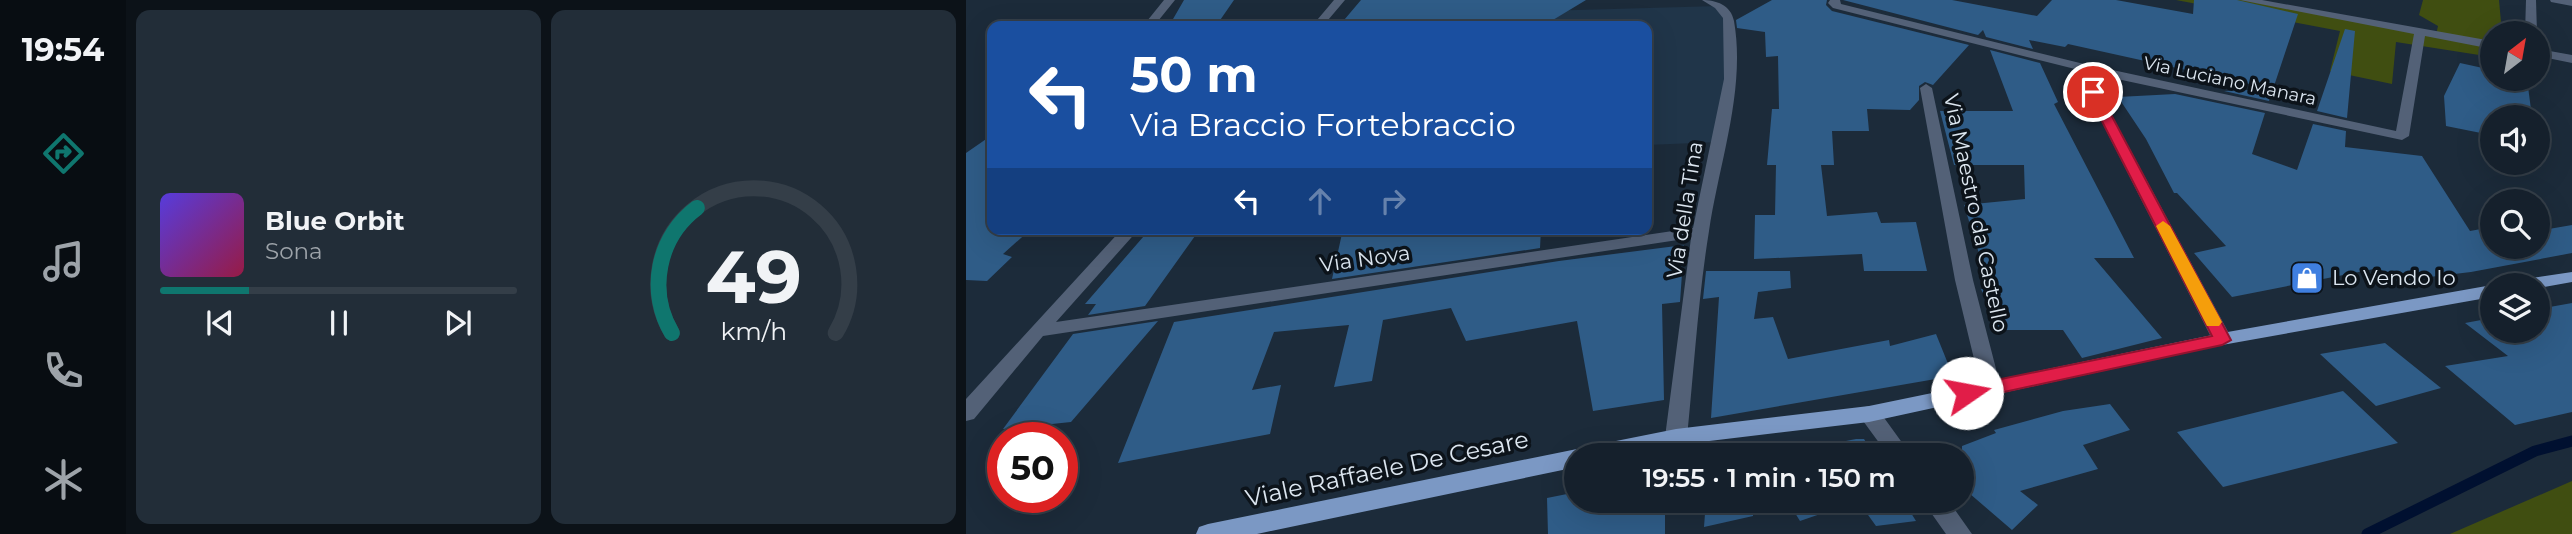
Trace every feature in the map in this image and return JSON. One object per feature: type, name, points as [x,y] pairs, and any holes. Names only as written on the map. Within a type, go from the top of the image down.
[{"type":"main road","points":[[2550,281],[2572,277]]},
{"type":"main road","points":[[1648,443],[1676,437],[1869,414],[2222,340],[2480,293]]},
{"type":"main road","name":"Viale Raffaele De Cesare","points":[[1208,534],[1564,461]]},
{"type":"street","points":[[1152,21],[1170,0]]},
{"type":"street","points":[[1321,21],[1340,0]]},
{"type":"street","name":"Via della Tina","points":[[1676,437],[1700,232],[1730,79],[1728,18],[1718,6],[1707,0]]},
{"type":"street","name":"Via Luciano Manara","points":[[1835,0],[1833,3],[1837,6],[2080,67],[2402,136],[2420,32]]},
{"type":"street","points":[[2245,0],[2480,43]]},
{"type":"street","points":[[2531,0],[2531,21]]},
{"type":"street","points":[[2556,0],[2572,3]]},
{"type":"street","points":[[2550,55],[2572,59]]},
{"type":"street","points":[[2080,67],[2222,340]]},
{"type":"street","name":"Via Maestro da Castello","points":[[1926,88],[1964,280],[1991,388]]},
{"type":"street","name":"Via Nova","points":[[1037,331],[1700,232]]},
{"type":"street","points":[[966,413],[1037,331],[1126,235]]},
{"type":"street","points":[[1869,414],[1891,443]]},
{"type":"street","points":[[1944,513],[1959,534]]},
{"type":"shaded area","points":[[1719,6],[1728,18],[1730,79],[1718,142],[1652,145],[1652,21],[1437,21],[1441,14]]},
{"type":"green space","points":[[2176,0],[2245,0],[2436,35],[2438,26],[2419,15],[2423,0],[2499,0],[2501,21],[2480,21],[2480,55],[2396,42],[2392,84],[2330,71],[2340,31]]},
{"type":"green space","points":[[2572,481],[2572,534],[2450,534]]},
{"type":"building","points":[[1184,0],[1234,0],[1219,21],[1172,21]]},
{"type":"building","points":[[1361,0],[1586,0],[1551,21],[1343,21]]},
{"type":"building","points":[[1772,0],[1827,0],[1826,5],[1832,11],[1969,45],[1933,85],[1925,82],[1919,86],[1919,100],[1910,110],[1867,109],[1869,131],[1832,131],[1834,165],[1821,165],[1827,216],[1877,212],[1881,223],[1916,222],[1927,271],[1864,271],[1862,254],[1754,259],[1755,215],[1775,215],[1776,165],[1767,165],[1772,109],[1779,109],[1778,56],[1766,57],[1765,32],[1737,28],[1736,20]]},
{"type":"building","points":[[1843,0],[1952,0],[2037,16],[2052,0],[2116,0],[2193,14],[2194,0],[2237,0],[2298,14],[2269,101],[2224,91],[2272,89],[2068,44],[2065,47],[2029,40],[2033,49],[1986,37],[1983,30],[1978,35]]},
{"type":"building","points":[[2345,29],[2355,31],[2347,118],[2317,111]]},
{"type":"building","points":[[1990,50],[2040,63],[2058,102],[2054,104],[2134,258],[2094,258],[2162,338],[2082,358],[2063,330],[1997,330],[1981,289],[1990,289],[1964,205],[2025,199],[2024,165],[1954,165],[1940,111],[2013,111]]},
{"type":"building","points":[[2460,63],[2480,67],[2480,91],[2529,91],[2530,105],[2480,105],[2480,133],[2446,126],[2444,96]]},
{"type":"building","points":[[2175,94],[2265,113],[2252,154],[2297,170],[2313,124],[2346,131],[2345,147],[2422,156],[2470,231],[2480,229],[2480,259],[2540,259],[2471,272],[2396,281],[2379,268],[2232,297],[2194,253],[2226,246],[2177,193],[2174,193],[2146,139],[2118,97]]},
{"type":"building","points":[[987,138],[987,235],[1024,235],[1003,254],[1012,257],[987,281],[966,280],[966,153]]},
{"type":"building","points":[[2572,225],[2572,253],[2550,257],[2550,229]]},
{"type":"building","points":[[1145,235],[1196,235],[1145,306],[1088,315],[1096,304],[1085,304]]},
{"type":"building","points":[[1342,235],[1541,235],[1540,248],[1332,279]]},
{"type":"building","points":[[1684,245],[1680,302],[1662,304],[1664,400],[1593,411],[1577,321],[1466,341],[1451,308],[1383,320],[1372,381],[1334,387],[1349,325],[1274,332],[1252,390],[1281,385],[1270,434],[1118,463],[1174,322],[1559,261]]},
{"type":"building","points":[[1706,271],[1790,271],[1791,288],[1758,292],[1754,319],[1773,317],[1788,359],[1889,340],[1890,346],[1936,334],[1953,376],[1711,418],[1719,297],[1703,299]]},
{"type":"building","points":[[2572,303],[2572,412],[2515,425],[2445,366],[2508,356],[2491,343],[2550,343],[2550,307]]},
{"type":"building","points":[[2480,320],[2480,335],[2465,323]]},
{"type":"building","points":[[1158,321],[1071,422],[1008,422],[1073,334]]},
{"type":"building","points":[[2385,343],[2441,388],[2376,406],[2320,354]]},
{"type":"building","points":[[2343,391],[2398,443],[2223,487],[2177,432]]},
{"type":"building","points":[[2110,404],[2130,430],[2083,445],[2098,469],[2020,491],[2038,505],[2012,530],[1974,497],[1974,443],[1970,443],[1996,433],[1994,430],[2063,411]]},
{"type":"building","points":[[1864,439],[1866,443],[1836,443]]},
{"type":"building","points":[[1564,495],[1564,513],[1665,513],[1665,534],[1548,534],[1547,498]]},
{"type":"building","points":[[1705,513],[1753,513],[1753,516],[1704,527]]},
{"type":"building","points":[[1795,513],[1823,513],[1800,521]]},
{"type":"building","points":[[1867,513],[1911,513],[1916,521],[1876,526]]},
{"type":"waterway","points":[[2367,534],[2535,451],[2572,441]]},
{"type":"slow traffic","points":[[2163,226],[2213,322]]},
{"type":"place","name":"Lo Vendo Io","points":[[2307,278]]},
{"type":"route","points":[[1967,393],[2222,340],[2093,92]]}]
